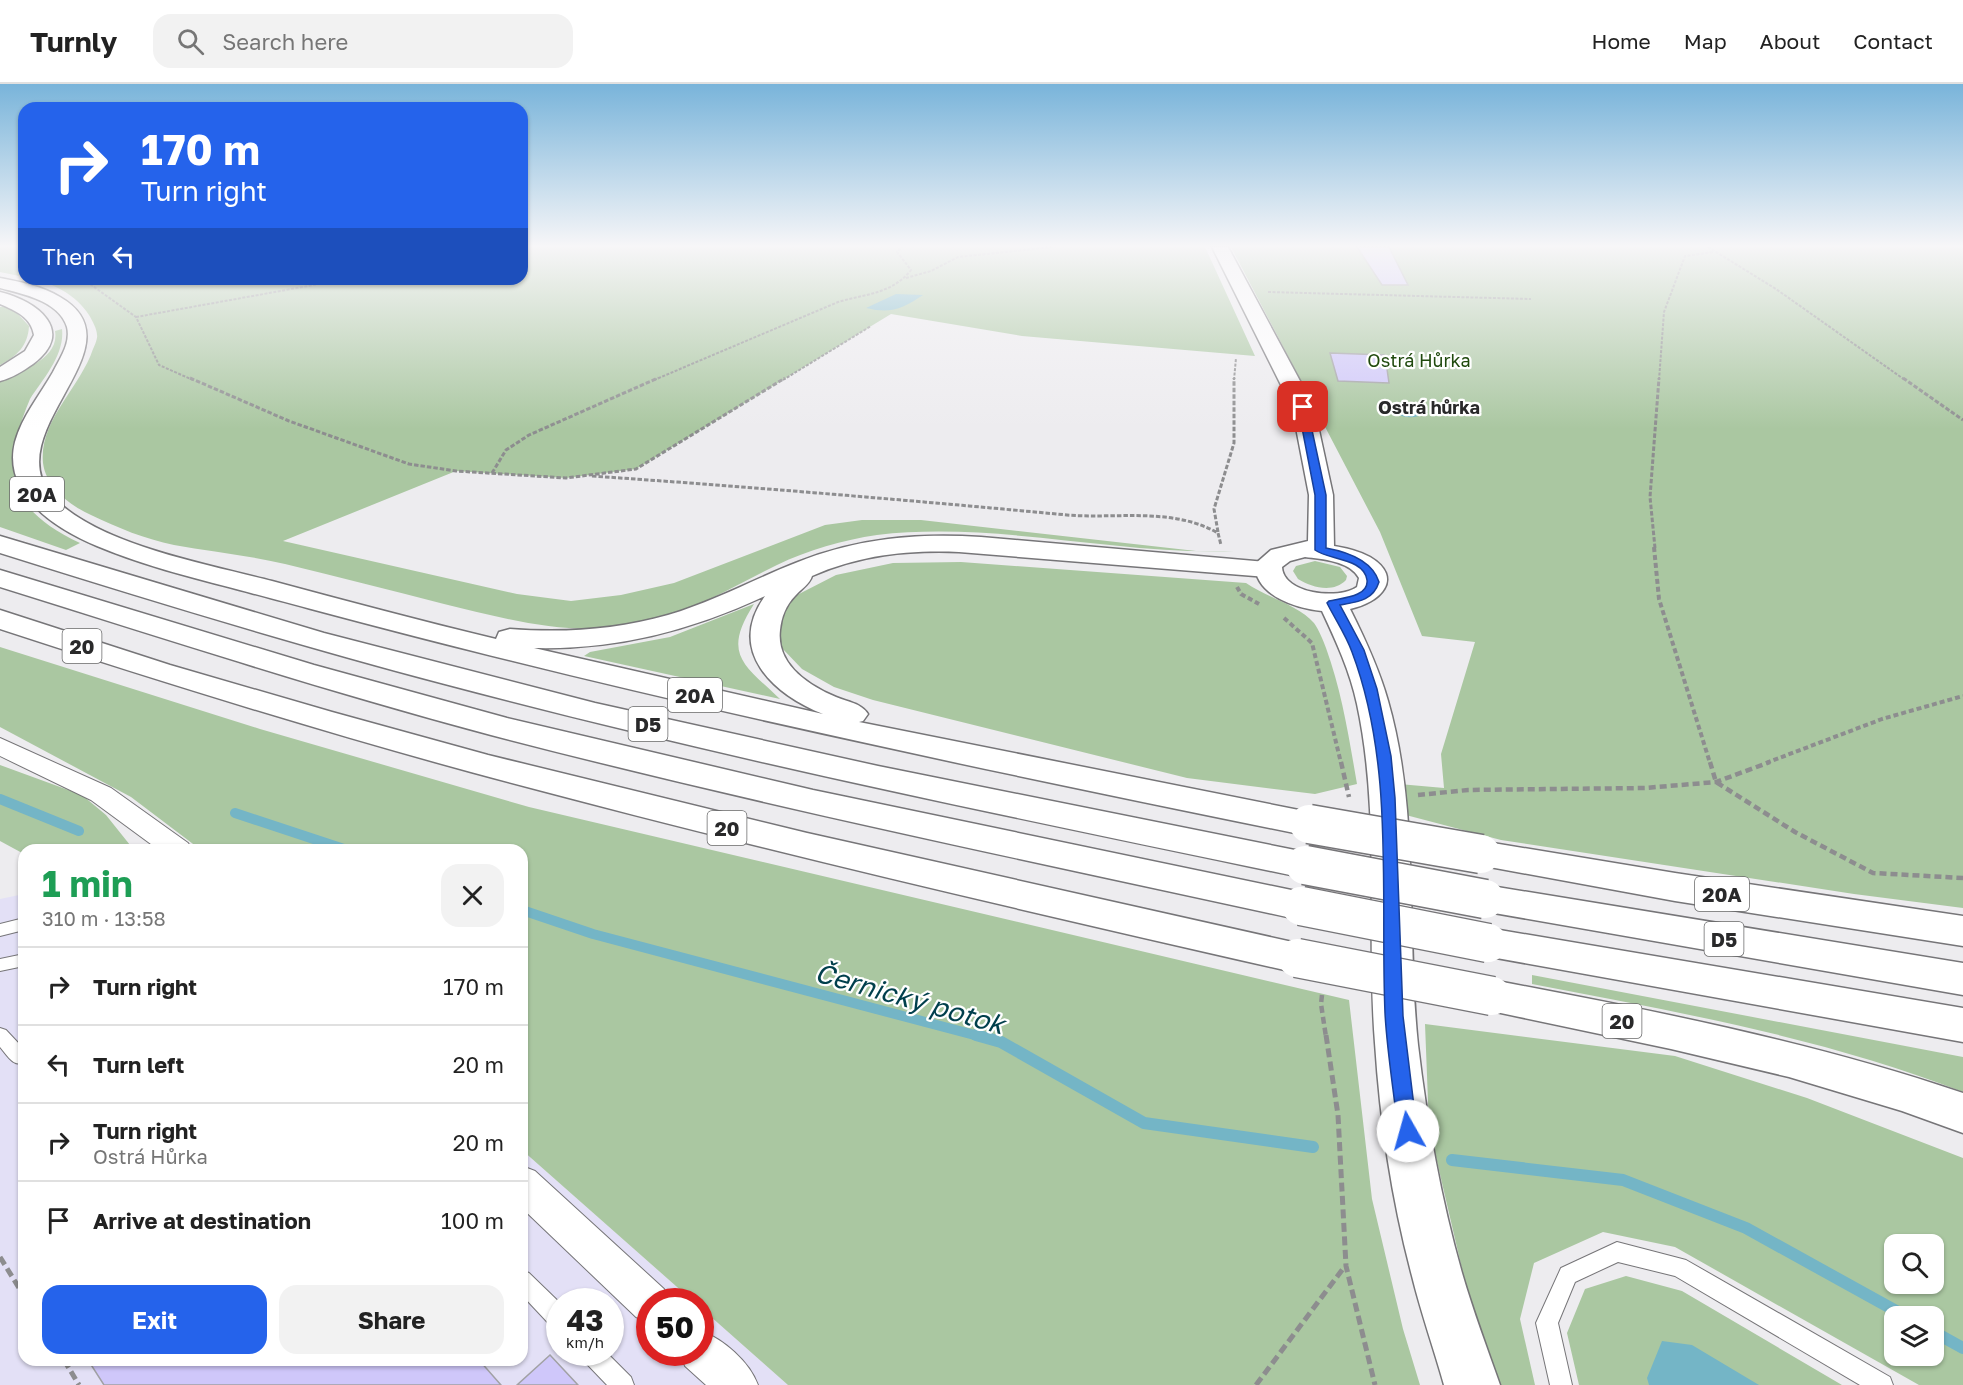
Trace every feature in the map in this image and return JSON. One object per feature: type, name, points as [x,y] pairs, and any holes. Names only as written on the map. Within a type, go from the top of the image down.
[{"type":"main road","points":[[0,375],[32,357],[42,344],[44,328],[34,315],[20,308]]},
{"type":"main road","name":"20A","points":[[62,308],[70,315],[77,332],[74,351],[33,424],[24,451],[27,477],[41,500],[53,511],[87,532],[135,551],[212,574],[560,665],[966,755],[1309,824],[1675,887],[1963,931]]},
{"type":"main road","points":[[1251,308],[1303,407],[1320,495],[1321,550]]},
{"type":"main road","points":[[425,631],[550,640],[632,633],[692,616],[821,562],[871,548],[929,543],[1267,569]]},
{"type":"main road","name":"D5","points":[[0,544],[174,599],[530,696],[846,770],[1305,865],[1485,899],[1963,979]]},
{"type":"main road","points":[[1305,549],[1321,550],[1337,553],[1363,566],[1371,574],[1373,582],[1371,590],[1362,597],[1333,603],[1300,598],[1286,593],[1268,577],[1267,569],[1270,562],[1284,553],[1305,549]]},
{"type":"main road","points":[[821,562],[782,592],[766,617],[764,642],[767,654],[783,678],[812,698],[966,755]]},
{"type":"main road","name":"D5","points":[[0,578],[303,672],[501,727],[813,802],[1301,906],[1488,943],[1963,1025]]},
{"type":"main road","points":[[1333,603],[1358,650],[1370,689],[1384,756],[1368,799],[1408,1131],[1433,1260],[1472,1385]]},
{"type":"main road","name":"20","points":[[0,619],[164,672],[557,785],[798,845],[1297,958],[1752,1048],[1875,1083],[1963,1113]]},
{"type":"street","points":[[0,746],[101,794],[170,844]]},
{"type":"street","points":[[528,1189],[636,1290]]},
{"type":"street","points":[[714,1364],[737,1385]]},
{"type":"lane","points":[[0,930],[18,926]]},
{"type":"lane","points":[[0,965],[18,961]]},
{"type":"lane","points":[[0,1035],[18,1057]]},
{"type":"lane","points":[[1561,1385],[1547,1323],[1568,1275],[1617,1252],[1679,1267],[1882,1385]]},
{"type":"lane","points":[[528,1286],[546,1305]]},
{"type":"lane","points":[[605,1366],[623,1385]]},
{"type":"path","points":[[123,308],[136,317],[159,364],[289,421],[409,464],[456,471],[566,478],[636,469],[871,326]]},
{"type":"path","points":[[136,317],[187,308]]},
{"type":"path","points":[[492,473],[494,465],[504,452],[545,426],[824,308]]},
{"type":"path","points":[[1666,308],[1650,497],[1659,599],[1716,782],[1795,832],[1873,873],[1963,878]]},
{"type":"path","points":[[1803,308],[1963,420]]},
{"type":"path","points":[[1236,358],[1234,443],[1214,509],[1218,533],[1236,586],[1241,594],[1261,605]]},
{"type":"path","points":[[582,476],[838,493],[1071,514],[1165,516],[1204,525],[1218,533]]},
{"type":"path","points":[[1278,614],[1292,623],[1312,643],[1368,799],[1468,790],[1645,788],[1716,782],[1882,719],[1963,696]]},
{"type":"path","points":[[1323,993],[1321,1004],[1338,1115],[1346,1266],[1375,1385]]},
{"type":"path","points":[[0,1257],[18,1286]]},
{"type":"path","points":[[1256,1385],[1346,1266]]},
{"type":"path","points":[[68,1366],[80,1385]]},
{"type":"shaded area","points":[[18,895],[18,1366],[528,1366],[528,1155],[678,1288],[636,1288],[636,1366],[714,1366],[714,1320],[788,1385],[0,1385],[0,899]]},
{"type":"green space","points":[[0,308],[8,308],[18,314],[29,326],[24,345],[12,358],[0,365]]},
{"type":"green space","points":[[84,308],[1233,308],[1255,356],[1022,336],[891,314],[636,469],[566,478],[456,471],[283,541],[517,594],[571,601],[621,595],[674,583],[825,525],[862,520],[921,520],[1195,551],[966,532],[877,535],[813,550],[777,565],[686,610],[627,626],[581,629],[511,620],[271,561],[163,543],[121,529],[83,511],[60,494],[49,480],[43,463],[43,447],[54,418],[87,363],[95,344],[96,330]]},
{"type":"green space","name":"Ostrá Hůrka","points":[[1263,308],[1963,308],[1963,908],[1854,894],[1501,840],[1402,814],[1399,784],[1444,788],[1441,754],[1475,642],[1422,636],[1380,532]]},
{"type":"green space","points":[[62,329],[57,357],[30,399],[21,424],[15,447],[14,467],[17,485],[25,501],[38,516],[56,530],[80,543],[66,550],[0,527],[0,381],[37,363],[51,349],[55,341],[55,331]]},
{"type":"green space","points":[[1315,561],[1340,567],[1347,576],[1346,580],[1335,587],[1323,588],[1298,579],[1293,571],[1296,566]]},
{"type":"green space","points":[[961,562],[1246,583],[1291,606],[1314,623],[1326,648],[1341,698],[1357,784],[1315,794],[1187,778],[873,700],[834,687],[802,669],[780,646],[775,622],[797,595],[836,575],[893,563]]},
{"type":"green space","points":[[754,604],[744,621],[738,647],[747,667],[780,699],[584,656],[590,652],[670,637]]},
{"type":"green space","points":[[0,647],[260,729],[529,807],[1349,1000],[1372,1199],[1403,1329],[1420,1385],[788,1385],[714,1320],[714,1288],[678,1288],[528,1155],[528,844],[193,844],[131,797],[0,727]]},
{"type":"green space","points":[[0,765],[82,795],[106,815],[129,844],[18,844],[18,851],[0,841]]},
{"type":"green space","points":[[1532,975],[1963,1057],[1963,1092],[1858,1056],[1804,1041],[1696,1016],[1532,984]]},
{"type":"green space","points":[[1425,1024],[1675,1056],[1807,1098],[1963,1158],[1963,1385],[1919,1385],[1885,1366],[1944,1366],[1944,1306],[1884,1306],[1884,1365],[1675,1247],[1603,1232],[1534,1263],[1520,1319],[1535,1385],[1497,1385],[1469,1299],[1429,1127]]},
{"type":"green space","points":[[1626,1276],[1682,1291],[1842,1385],[1579,1385],[1567,1333],[1585,1289]]},
{"type":"water","points":[[867,308],[899,308],[889,310]]},
{"type":"water","points":[[1393,405],[1419,407],[1425,413],[1416,417],[1407,417],[1390,409]]},
{"type":"water","points":[[1662,1341],[1692,1345],[1759,1385],[1649,1385],[1647,1378]]},
{"type":"building","points":[[1330,353],[1385,355],[1389,383],[1338,381]]},
{"type":"building","points":[[546,1359],[546,1366],[560,1366],[578,1385],[517,1385]]},
{"type":"building","points":[[92,1366],[484,1366],[501,1385],[104,1385]]},
{"type":"waterway","name":"Černický potok","points":[[0,799],[79,831]]},
{"type":"waterway","name":"Černický potok","points":[[235,813],[329,844]]},
{"type":"waterway","name":"Černický potok","points":[[528,912],[593,934],[982,1037]]},
{"type":"waterway","name":"Černický potok","points":[[976,1035],[1001,1042],[1144,1123],[1313,1147]]},
{"type":"waterway","name":"Černický potok","points":[[1452,1160],[1623,1180],[1746,1228],[1887,1306]]},
{"type":"waterway","name":"Černický potok","points":[[1944,1338],[1963,1348]]},
{"type":"district","name":"Ostrá hůrka","points":[[1429,407]]},
{"type":"route","points":[[1303,407],[1320,495],[1321,550],[1352,558],[1371,574],[1373,582],[1371,590],[1362,597],[1333,603],[1358,650],[1370,689],[1384,756],[1388,798],[1394,1016],[1408,1131]]}]
